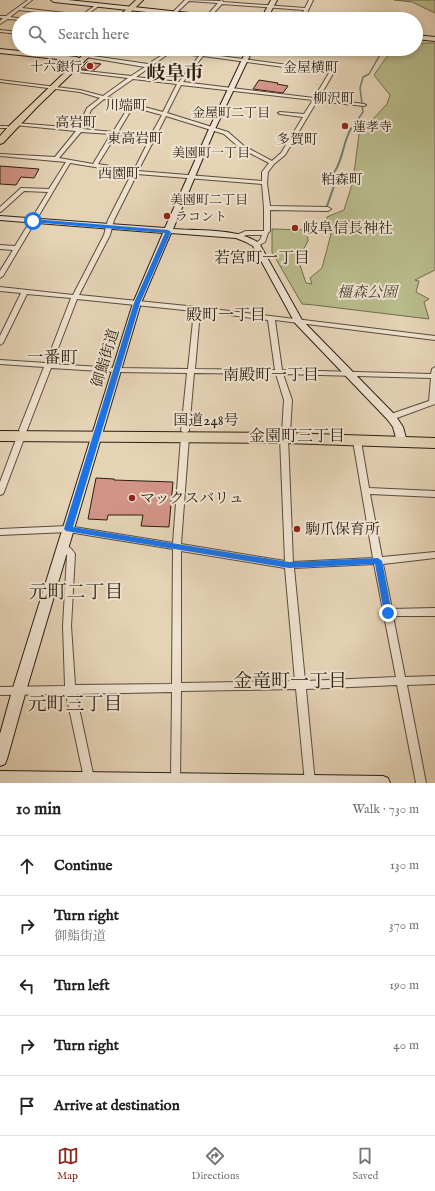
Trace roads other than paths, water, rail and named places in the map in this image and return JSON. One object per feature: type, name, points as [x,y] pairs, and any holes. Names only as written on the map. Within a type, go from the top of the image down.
[{"type":"highway","points":[[131,12],[140,0]]},
{"type":"highway","points":[[129,12],[145,0]]},
{"type":"highway","points":[[50,87],[82,56]]},
{"type":"highway","points":[[0,135],[7,126],[70,70],[83,56]]},
{"type":"highway","points":[[0,141],[7,126]]},
{"type":"highway","name":"国道248号","points":[[0,430],[22,433],[185,434],[401,439],[435,444]]},
{"type":"highway","name":"国道248号","points":[[0,436],[22,433]]},
{"type":"highway","name":"国道248号","points":[[285,436],[357,441],[435,438]]},
{"type":"street","points":[[14,12],[30,0]]},
{"type":"street","points":[[54,0],[164,12]]},
{"type":"street","points":[[175,12],[188,0],[307,10],[311,0]]},
{"type":"street","points":[[268,12],[274,0]]},
{"type":"street","points":[[212,12],[221,2]]},
{"type":"street","points":[[89,12],[98,5]]},
{"type":"street","points":[[18,9],[39,12]]},
{"type":"street","points":[[0,23],[12,13]]},
{"type":"street","points":[[0,17],[12,18]]},
{"type":"street","points":[[0,31],[12,32]]},
{"type":"street","points":[[423,38],[435,39]]},
{"type":"street","points":[[0,51],[12,52]]},
{"type":"street","points":[[49,56],[78,59]]},
{"type":"street","points":[[105,56],[150,66]]},
{"type":"street","points":[[56,159],[80,130],[89,109],[132,77],[164,56]]},
{"type":"street","points":[[0,492],[75,296],[107,235],[111,220],[180,83],[202,56],[332,72],[283,154],[272,163],[265,172],[264,184],[267,208],[267,231],[263,241],[256,245]]},
{"type":"street","name":"御鮨街道","points":[[0,759],[19,691],[137,303],[212,129],[246,56]]},
{"type":"street","points":[[70,70],[364,105]]},
{"type":"street","points":[[0,81],[80,91],[164,114],[226,133],[242,147],[272,163]]},
{"type":"street","points":[[95,165],[132,105]]},
{"type":"street","points":[[280,113],[306,116]]},
{"type":"street","points":[[7,126],[80,130],[154,137]]},
{"type":"street","points":[[0,155],[56,159],[136,172],[192,176],[264,184]]},
{"type":"street","points":[[0,276],[15,248],[69,161]]},
{"type":"street","points":[[0,210],[23,189],[51,191]]},
{"type":"street","points":[[267,208],[328,209]]},
{"type":"street","points":[[0,218],[236,236],[249,240],[256,245],[298,321],[391,417],[398,428],[401,439]]},
{"type":"street","points":[[236,236],[246,233],[265,233]]},
{"type":"street","points":[[0,247],[15,248]]},
{"type":"street","points":[[0,289],[197,309],[435,338]]},
{"type":"street","points":[[0,343],[25,292]]},
{"type":"street","points":[[176,781],[175,687],[177,547],[185,434],[197,309]]},
{"type":"street","points":[[271,318],[278,372],[288,400],[285,436],[289,565],[302,685],[310,783]]},
{"type":"street","points":[[0,362],[117,370],[435,374],[432,402],[391,417]]},
{"type":"street","points":[[357,441],[378,561],[421,783]]},
{"type":"street","points":[[366,491],[435,494]]},
{"type":"street","points":[[0,532],[68,529],[289,565],[378,561],[435,555]]},
{"type":"street","points":[[63,547],[71,554],[67,626],[70,689],[90,781]]},
{"type":"street","points":[[388,613],[435,612]]},
{"type":"street","points":[[0,691],[302,685],[435,680]]},
{"type":"street","points":[[0,778],[90,781],[383,783]]},
{"type":"waterway","points":[[352,128],[363,112],[360,88],[363,77],[369,74],[379,56]]},
{"type":"waterway","points":[[327,206],[334,186],[333,174],[337,169],[346,139],[352,127]]},
{"type":"place","name":"十六銀行","points":[[90,66]]},
{"type":"place","name":"蓮孝寺","points":[[345,126]]},
{"type":"place","name":"ラコント","points":[[167,216]]},
{"type":"place","name":"岐阜信長神社","points":[[295,228]]},
{"type":"place","name":"マックスバリュ","points":[[132,498]]},
{"type":"place","name":"駒爪保育所","points":[[297,529]]},
{"type":"district","name":"金屋横町","points":[[311,67]]},
{"type":"district","name":"岐阜市","points":[[175,72]]},
{"type":"district","name":"柳沢町","points":[[334,98]]},
{"type":"district","name":"川端町","points":[[126,105]]},
{"type":"district","name":"金屋町二丁目","points":[[231,112]]},
{"type":"district","name":"高岩町","points":[[76,122]]},
{"type":"district","name":"東高岩町","points":[[135,138]]},
{"type":"district","name":"多賀町","points":[[297,139]]},
{"type":"district","name":"美園町一丁目","points":[[211,152]]},
{"type":"district","name":"西園町","points":[[119,173]]},
{"type":"district","name":"粕森町","points":[[342,179]]},
{"type":"district","name":"美園町二丁目","points":[[209,199]]},
{"type":"district","name":"若宮町一丁目","points":[[262,257]]},
{"type":"district","name":"殿町一丁目","points":[[226,314]]},
{"type":"district","name":"一番町","points":[[52,357]]},
{"type":"district","name":"南殿町一丁目","points":[[271,374]]},
{"type":"district","name":"金園町三丁目","points":[[297,435]]},
{"type":"district","name":"元町二丁目","points":[[76,591]]},
{"type":"district","name":"金竜町一丁目","points":[[290,680]]},
{"type":"district","name":"元町三丁目","points":[[75,703]]},
{"type":"park label","name":"橿森公園","points":[[367,292]]}]
